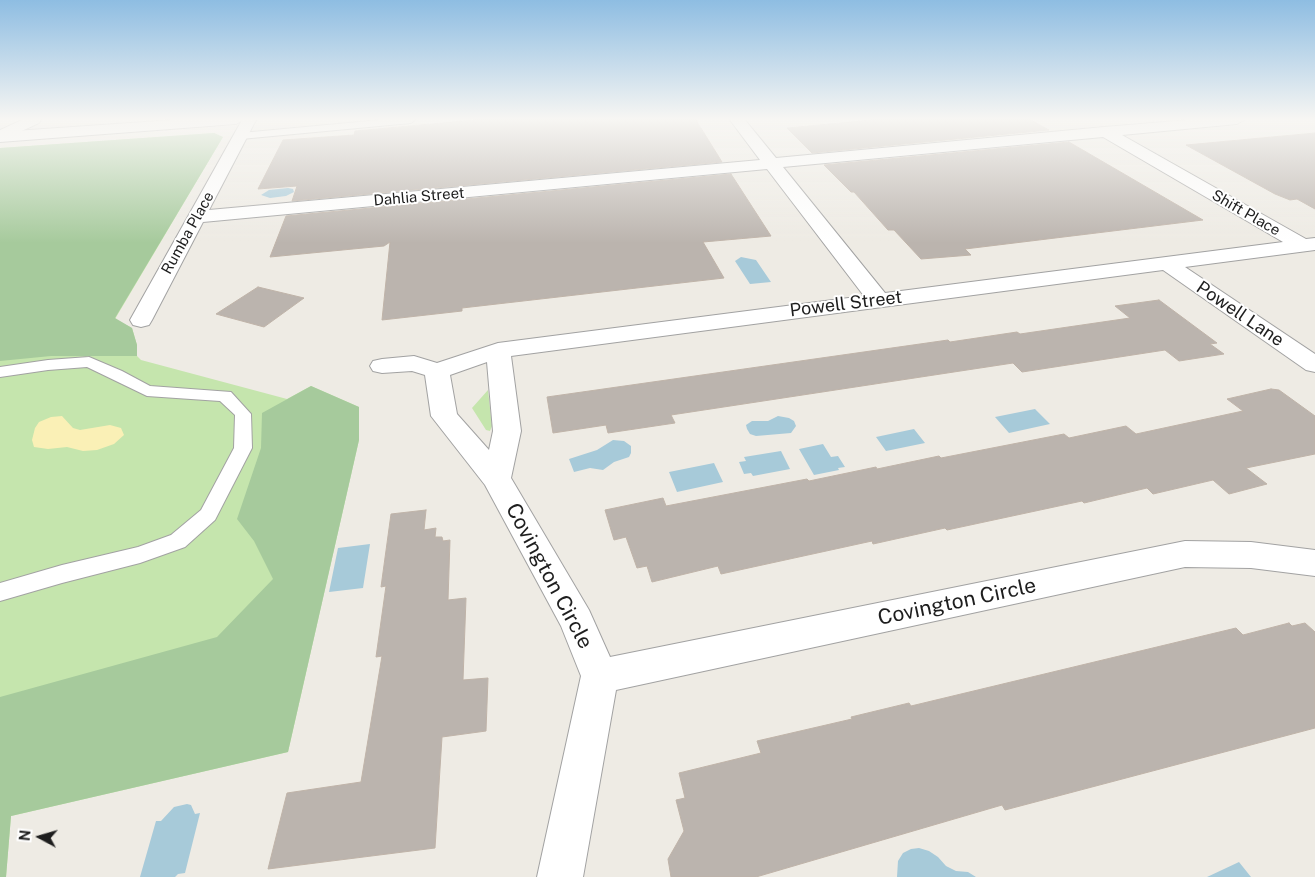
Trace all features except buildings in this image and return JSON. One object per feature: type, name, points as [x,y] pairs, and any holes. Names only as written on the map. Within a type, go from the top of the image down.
[{"type":"street","name":"Rumba Place","points":[[141,320],[198,217],[225,161]]},
{"type":"street","points":[[770,161],[878,299]]},
{"type":"street","name":"Dahlia Street","points":[[198,217],[805,161]]},
{"type":"street","name":"Shift Place","points":[[1158,161],[1308,245]]},
{"type":"street","name":"Powell Street","points":[[437,371],[498,350],[878,299],[1308,245]]},
{"type":"street","name":"Powell Lane","points":[[1166,263],[1315,365]]},
{"type":"street","points":[[496,478],[506,431],[498,350]]},
{"type":"street","points":[[382,366],[414,363],[437,371]]},
{"type":"street","name":"Covington Circle","points":[[437,371],[444,416],[496,478],[578,621],[600,676],[1185,554],[1251,555],[1315,563]]},
{"type":"street","points":[[560,877],[600,676]]},
{"type":"lane","points":[[0,372],[48,365],[89,362],[147,391],[225,396],[243,414],[243,448],[226,483],[208,515],[178,541],[140,554],[0,592]]},
{"type":"green space","points":[[0,161],[209,161],[115,319],[132,328],[137,345],[137,356],[141,360],[287,399],[311,386],[359,407],[359,440],[288,752],[11,816],[6,877],[0,877]]},
{"type":"green space","points":[[0,161],[209,161],[115,318],[132,328],[137,345],[137,356],[51,356],[0,361]]},
{"type":"green space","points":[[311,386],[359,407],[359,440],[288,752],[11,816],[6,877],[0,877],[0,697],[217,637],[273,579],[254,541],[237,519],[261,448],[262,413]]},
{"type":"green space","points":[[488,390],[492,426],[490,431],[486,430],[472,408]]},
{"type":"sand","points":[[62,416],[73,428],[80,430],[110,425],[121,428],[124,435],[114,444],[97,450],[83,451],[67,447],[48,449],[34,447],[32,440],[35,428],[39,422],[51,417]]},
{"type":"water","points":[[293,189],[294,192],[286,196],[270,198],[261,195],[269,190]]},
{"type":"water","points":[[741,257],[756,260],[771,282],[750,284],[735,261]]},
{"type":"water","points":[[1035,409],[1050,424],[1009,433],[995,417]]},
{"type":"water","points":[[778,416],[794,421],[796,426],[791,433],[756,436],[750,434],[747,429],[746,425],[752,421],[768,421]]},
{"type":"water","points":[[914,429],[925,443],[886,451],[876,437]]},
{"type":"water","points":[[613,440],[624,441],[631,446],[629,457],[614,462],[603,470],[590,468],[574,472],[569,459],[597,450]]},
{"type":"water","points":[[823,444],[831,457],[838,456],[845,467],[814,475],[799,449]]},
{"type":"water","points":[[781,451],[790,469],[753,476],[751,473],[744,474],[739,462],[746,461],[744,457]]},
{"type":"water","points":[[714,463],[723,482],[677,492],[669,472]]},
{"type":"water","points":[[370,544],[363,588],[329,592],[338,548]]},
{"type":"water","points":[[191,805],[195,814],[200,813],[185,873],[178,874],[175,877],[140,877],[156,821],[161,821],[174,807]]},
{"type":"water","points":[[919,848],[929,851],[938,857],[946,866],[956,871],[968,872],[976,877],[897,877],[898,861],[903,853]]},
{"type":"water","points":[[1239,862],[1251,877],[1207,877]]}]
